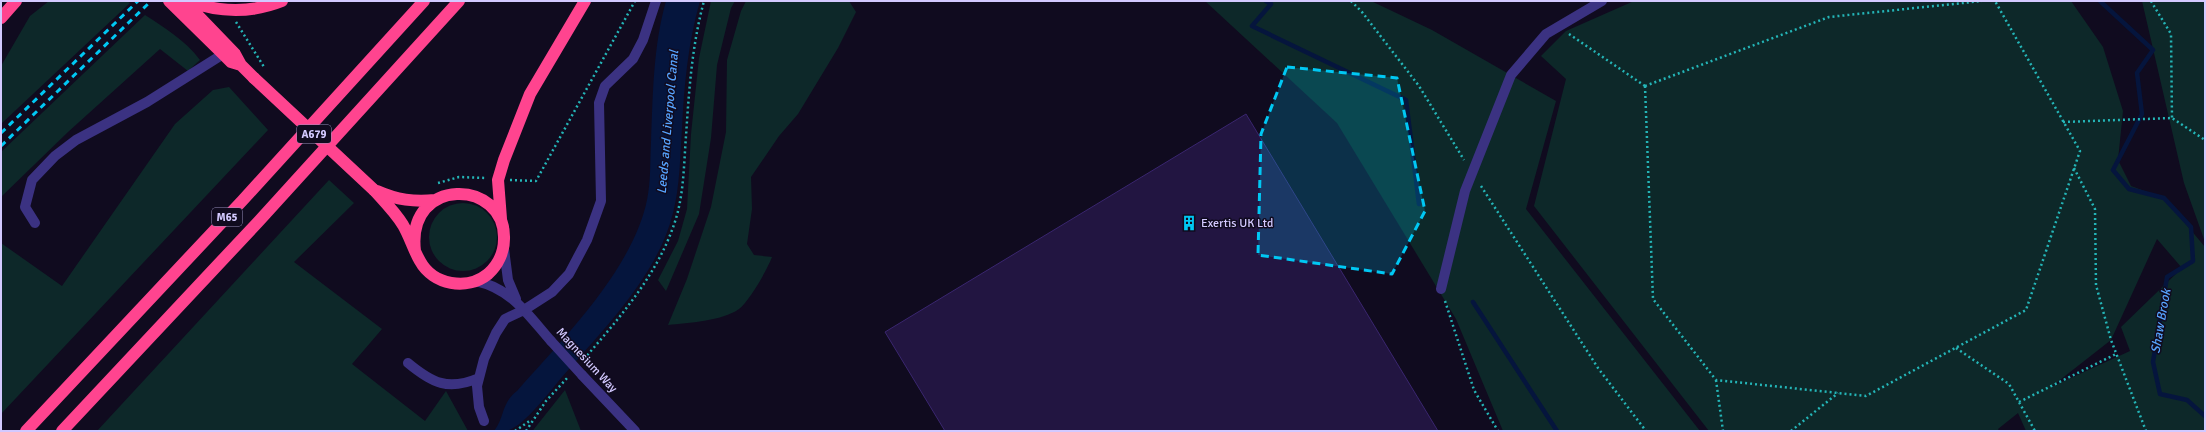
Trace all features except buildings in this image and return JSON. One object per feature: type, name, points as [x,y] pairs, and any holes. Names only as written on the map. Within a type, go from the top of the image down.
[{"type":"highway","points":[[1,18],[16,1]]},
{"type":"highway","name":"A679","points":[[169,1],[227,52]]},
{"type":"highway","name":"A679","points":[[184,1],[227,52],[231,62],[241,65],[374,190],[401,223],[420,262],[437,278],[459,284],[476,281],[493,269],[500,258],[504,246],[504,233],[501,221],[492,208],[480,198],[465,194],[450,194],[435,200],[419,202],[401,200],[374,190]]},
{"type":"highway","points":[[189,1],[204,7],[229,10],[254,10],[282,1]]},
{"type":"highway","name":"M65","points":[[26,431],[242,201],[424,1]]},
{"type":"highway","name":"M65","points":[[62,431],[259,221],[459,1]]},
{"type":"highway","points":[[501,221],[498,180],[504,160],[530,94],[585,1]]},
{"type":"highway","name":"A679","points":[[415,251],[414,237],[417,222],[424,210],[435,200]]},
{"type":"street","points":[[484,420],[479,407],[477,386],[484,359],[505,319],[552,292],[569,274],[587,240],[601,201],[599,103],[605,86],[633,59],[643,40],[656,1]]},
{"type":"street","points":[[1441,289],[1465,191],[1511,75],[1546,34],[1602,1]]},
{"type":"street","points":[[35,223],[26,207],[32,180],[55,156],[76,140],[147,102],[227,52]]},
{"type":"street","name":"Magnesium Way","points":[[504,246],[508,280],[522,308]]},
{"type":"street","name":"Magnesium Way","points":[[476,281],[499,288],[522,308],[578,372],[635,431]]},
{"type":"street","points":[[408,363],[422,375],[441,384],[452,386],[468,383],[479,378]]},
{"type":"path","points":[[509,180],[536,181],[636,1]]},
{"type":"path","points":[[579,364],[614,324],[648,278],[661,256],[677,215],[682,192],[689,85],[697,28],[704,1]]},
{"type":"path","points":[[1351,1],[1419,86],[1472,173],[1598,368],[1646,431]]},
{"type":"path","points":[[1645,86],[1829,17],[1982,1]]},
{"type":"path","points":[[1716,380],[1866,396],[2026,310],[2080,151],[1995,1]]},
{"type":"path","points":[[2152,1],[2171,34],[2172,118]]},
{"type":"path","points":[[229,10],[265,70]]},
{"type":"path","points":[[1559,26],[1645,86]]},
{"type":"path","points":[[1645,86],[1653,299],[1716,380],[1722,431]]},
{"type":"path","points":[[2063,122],[2172,118],[2205,140]]},
{"type":"path","points":[[2074,168],[2096,209],[2096,285],[2116,354],[2146,431]]},
{"type":"path","points":[[1441,289],[1474,390],[1498,431]]},
{"type":"path","points":[[1956,348],[2009,384],[2035,431]]},
{"type":"path","points":[[2019,402],[2116,354]]},
{"type":"path","points":[[526,431],[546,401],[578,372]]},
{"type":"path","points":[[1791,431],[1838,393]]},
{"type":"path","points":[[515,431],[532,420]]},
{"type":"highlighted area","points":[[1287,67],[1397,78],[1425,211],[1392,274],[1258,255],[1261,134]]},
{"type":"green space","points":[[49,1],[127,1],[130,3],[1,124],[1,66],[30,16]]},
{"type":"green space","points":[[711,1],[735,1],[731,8],[717,65],[711,138],[699,214],[666,291],[658,280],[678,241],[687,209],[691,134],[699,58]]},
{"type":"green space","points":[[746,1],[849,1],[856,12],[838,48],[798,114],[779,136],[751,177],[752,209],[747,244],[754,255],[772,257],[758,284],[743,305],[732,313],[705,321],[668,325],[687,279],[711,207],[726,132],[727,60],[741,11]]},
{"type":"green space","points":[[1205,1],[1371,1],[1432,30],[1556,101],[1526,209],[1700,431],[1503,431],[1456,319],[1337,123]]},
{"type":"green space","points":[[1634,1],[2071,1],[2103,47],[2123,111],[2118,160],[2131,186],[2164,198],[2205,247],[2205,431],[2026,431],[2018,413],[1998,429],[1999,431],[1709,431],[1534,206],[1566,79],[1541,56],[1566,31]],"holes":[[[2157,239],[2182,268],[2121,327],[2130,351],[2051,387],[2111,340]]]},
{"type":"green space","points":[[2142,1],[2205,1],[2205,242],[2184,183]]},
{"type":"green space","points":[[145,15],[181,40],[200,60],[188,71],[160,49],[68,132],[1,197],[1,152]]},
{"type":"green space","points":[[229,87],[268,130],[1,414],[1,243],[62,286],[175,124],[213,90]]},
{"type":"green space","points":[[329,180],[354,203],[294,262],[382,329],[352,364],[425,421],[446,391],[468,431],[97,431]]},
{"type":"green space","points":[[463,203],[476,206],[487,213],[494,224],[497,237],[494,250],[487,261],[476,268],[463,271],[450,268],[439,261],[432,250],[429,237],[432,224],[439,213],[450,206]]},
{"type":"green space","points":[[565,390],[581,431],[533,431],[534,429]]},
{"type":"water","name":"Leeds and Liverpool Canal","points":[[666,1],[700,1],[692,33],[687,65],[677,192],[673,213],[666,236],[642,280],[627,301],[536,408],[521,423],[513,428],[504,431],[494,431],[500,421],[508,400],[574,326],[612,277],[627,252],[639,226],[647,200],[649,186],[654,71],[658,36]]},
{"type":"waterway","points":[[1266,1],[1271,4],[1252,26],[1406,100],[1419,204]]},
{"type":"waterway","name":"Shaw Brook","points":[[2100,1],[2153,50],[2137,73],[2142,114],[2113,170],[2129,189],[2164,198],[2191,227],[2193,261],[2167,277],[2153,362],[2160,394],[2187,400],[2205,416]]},
{"type":"waterway","points":[[1473,302],[1557,431]]},
{"type":"railway","points":[[1,133],[138,1]]},
{"type":"railway","points":[[1,146],[151,1]]},
{"type":"place","name":"Exertis UK Ltd","points":[[1189,223]]}]
